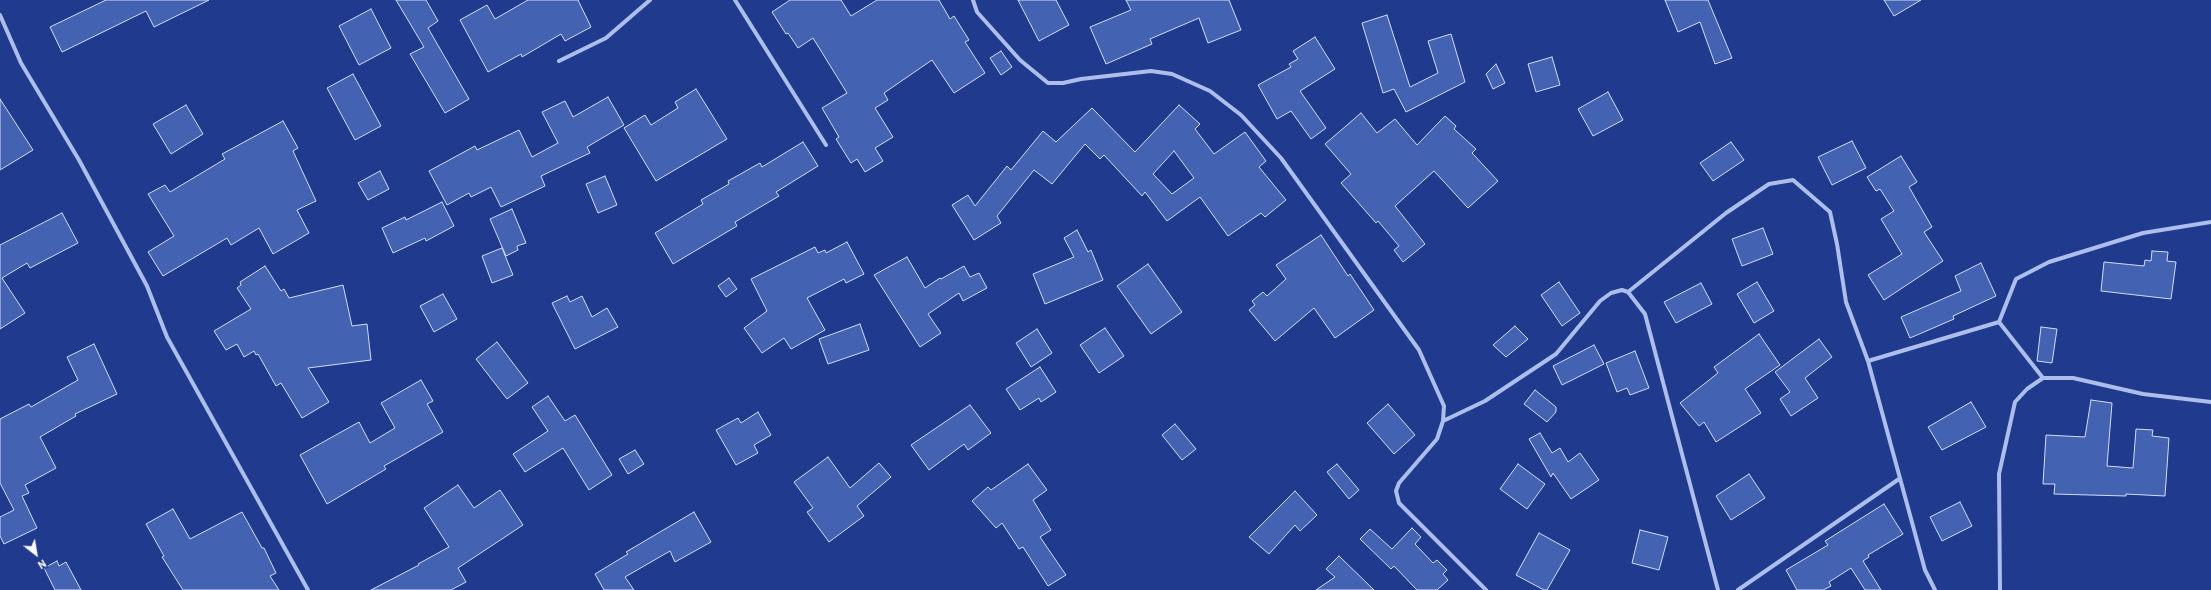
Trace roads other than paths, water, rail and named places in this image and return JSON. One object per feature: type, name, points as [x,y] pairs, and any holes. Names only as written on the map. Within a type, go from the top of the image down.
[{"type":"street","points":[[559,61],[606,38],[650,0]]},
{"type":"street","points":[[734,0],[826,145]]},
{"type":"street","points":[[973,0],[977,12],[1020,60],[1048,83],[1064,83],[1081,78],[1151,71],[1172,74],[1210,91],[1241,115],[1281,158],[1419,350],[1444,406],[1443,421],[1437,439],[1400,483],[1396,491],[1399,503],[1486,590]]},
{"type":"street","points":[[0,15],[21,63],[79,160],[147,286],[167,337],[308,590]]},
{"type":"street","points":[[1628,292],[1726,213],[1769,184],[1793,180],[1830,212],[1837,244],[1846,302],[1868,361],[1925,570],[1935,590]]},
{"type":"street","points":[[1999,322],[2016,279],[2049,262],[2143,233],[2211,222]]},
{"type":"street","points":[[1443,421],[1485,401],[1556,354],[1600,301],[1611,293],[1622,290],[1628,292],[1645,314],[1718,590]]},
{"type":"street","points":[[1868,361],[1999,322]]},
{"type":"street","points":[[1999,322],[2043,378]]},
{"type":"street","points":[[2000,590],[1999,474],[2010,418],[2015,402],[2027,389],[2043,378],[2073,378],[2143,394],[2211,402]]},
{"type":"street","points":[[1738,590],[1899,479]]}]
